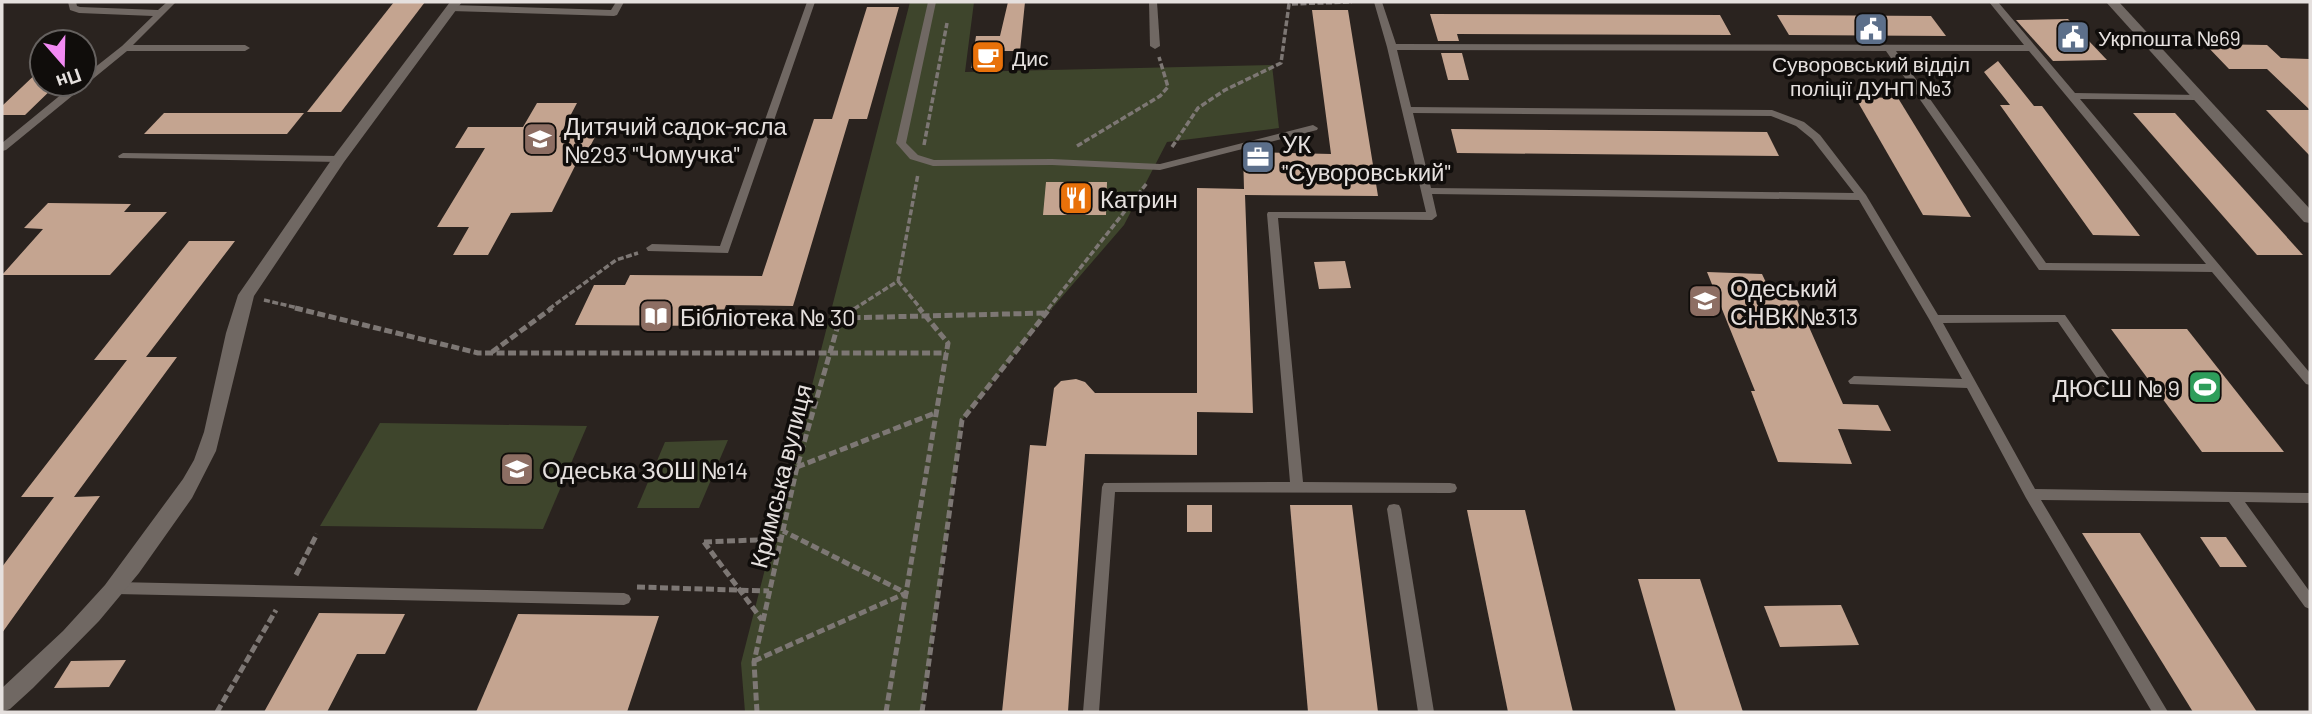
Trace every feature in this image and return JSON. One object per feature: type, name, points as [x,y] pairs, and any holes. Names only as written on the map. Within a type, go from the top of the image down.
[{"type":"street","points":[[2112,2],[2196,97],[2310,218]]},
{"type":"street","points":[[2,702],[36,673],[131,571],[192,482],[207,451],[238,317],[246,295],[339,159],[454,5]]},
{"type":"lane","points":[[72,2],[73,8],[79,10],[159,13]]},
{"type":"lane","points":[[98,69],[125,48],[172,2]]},
{"type":"lane","points":[[454,5],[614,13],[620,2]]},
{"type":"lane","points":[[652,248],[724,250],[811,2]]},
{"type":"lane","points":[[932,2],[901,143],[921,160],[933,163],[1052,162],[1160,167],[1312,128]]},
{"type":"lane","points":[[1153,2],[1155,46]]},
{"type":"lane","points":[[1297,488],[1272,215],[1432,216],[1392,47],[1378,2]]},
{"type":"lane","points":[[1993,2],[2310,381]]},
{"type":"lane","points":[[1392,47],[2032,48]]},
{"type":"lane","points":[[125,48],[245,48]]},
{"type":"lane","points":[[1889,48],[2043,267],[2216,268]]},
{"type":"lane","points":[[2072,96],[2196,97]]},
{"type":"lane","points":[[2,148],[63,98]]},
{"type":"lane","points":[[1407,110],[1772,113],[1800,124],[1816,136],[1862,197],[1936,319],[2031,494],[2160,712]]},
{"type":"lane","points":[[123,156],[339,159]]},
{"type":"lane","points":[[1425,191],[1862,197]]},
{"type":"lane","points":[[1936,319],[2061,318],[2107,384]]},
{"type":"lane","points":[[1854,381],[1971,384]]},
{"type":"lane","points":[[1091,712],[1109,487],[1450,488]]},
{"type":"lane","points":[[2031,494],[2310,498]]},
{"type":"lane","points":[[2233,497],[2310,603]]},
{"type":"lane","points":[[1394,509],[1426,712]]},
{"type":"lane","points":[[116,588],[624,599]]},
{"type":"path","points":[[922,712],[962,420],[1160,167],[1198,108],[1225,90],[1281,63],[1289,4],[1352,2]]},
{"type":"path","points":[[840,318],[898,281],[949,15]]},
{"type":"path","points":[[1052,162],[1160,96],[1168,87],[1155,46]]},
{"type":"path","points":[[491,353],[616,260],[652,248]]},
{"type":"path","points":[[886,712],[948,343],[898,281]]},
{"type":"path","points":[[246,295],[478,353],[946,352]]},
{"type":"path","points":[[840,318],[1048,313]]},
{"type":"path","name":"Кримська вулиця","points":[[757,712],[754,662],[762,621],[797,467],[840,318]]},
{"type":"path","points":[[797,467],[936,413]]},
{"type":"path","points":[[783,531],[906,593]]},
{"type":"path","points":[[295,577],[317,534]]},
{"type":"path","points":[[762,621],[704,542],[781,539]]},
{"type":"path","points":[[754,662],[906,593]]},
{"type":"path","points":[[217,712],[282,600]]},
{"type":"green space","points":[[910,2],[974,2],[965,72],[1272,65],[1279,128],[1167,142],[1124,225],[1048,313],[962,420],[922,712],[745,712],[741,663]]},
{"type":"green space","points":[[380,423],[587,426],[543,529],[320,526]]},
{"type":"green space","points":[[728,440],[699,508],[637,508],[665,442]]},
{"type":"building","points":[[394,2],[425,2],[341,112],[307,112]]},
{"type":"building","points":[[1008,2],[1025,2],[1020,51],[1003,51],[1001,68],[971,68],[976,36],[1000,36]]},
{"type":"building","points":[[867,7],[899,7],[867,119],[849,119],[793,306],[726,305],[718,326],[575,325],[594,285],[625,285],[630,275],[762,276],[814,119],[832,119]]},
{"type":"building","points":[[1312,10],[1348,10],[1378,196],[1245,195],[1253,413],[1197,412],[1197,455],[1085,454],[1068,712],[1002,712],[1030,445],[1046,446],[1054,388],[1061,381],[1076,379],[1085,382],[1095,393],[1197,393],[1197,188],[1244,189],[1243,152],[1331,154]]},
{"type":"building","points":[[1430,14],[1720,15],[1731,35],[1457,34],[1459,41],[1438,41]]},
{"type":"building","points":[[1777,15],[1931,16],[1946,36],[1789,35]]},
{"type":"building","points":[[2068,19],[2107,60],[2053,61],[2016,20]]},
{"type":"building","points":[[2205,44],[2267,45],[2281,58],[2310,59],[2310,110],[2267,69],[2229,69]]},
{"type":"building","points":[[1441,53],[1462,53],[1469,80],[1448,80]]},
{"type":"building","points":[[1998,61],[2034,106],[2042,106],[2140,236],[2093,235],[2000,105],[2010,105],[1984,72]]},
{"type":"building","points":[[28,81],[28,98],[43,98],[25,115],[2,115],[2,106]]},
{"type":"building","points":[[1855,97],[1898,98],[1971,217],[1923,215]]},
{"type":"building","points":[[537,103],[577,103],[559,137],[595,137],[584,158],[579,158],[552,212],[511,213],[488,255],[453,255],[469,227],[437,227],[485,148],[455,148],[468,127],[523,127]]},
{"type":"building","points":[[2266,110],[2310,110],[2310,156]]},
{"type":"building","points":[[164,113],[304,113],[287,134],[144,134]]},
{"type":"building","points":[[2133,113],[2175,113],[2303,255],[2257,255]]},
{"type":"building","points":[[1451,129],[1767,132],[1779,156],[1457,153]]},
{"type":"building","name":"Катрин","points":[[1046,182],[1107,182],[1106,215],[1043,215]]},
{"type":"building","points":[[48,203],[131,204],[124,212],[167,212],[110,275],[2,275],[43,229],[24,228]]},
{"type":"building","points":[[189,241],[235,241],[146,357],[177,357],[74,497],[100,496],[2,633],[2,567],[54,497],[21,497],[127,360],[94,360]]},
{"type":"building","points":[[1345,261],[1351,288],[1319,289],[1314,262]]},
{"type":"building","points":[[1707,272],[1762,274],[1771,293],[1794,293],[1843,404],[1878,405],[1891,431],[1838,429],[1852,464],[1778,462],[1751,391],[1755,391]]},
{"type":"building","points":[[2111,329],[2187,329],[2284,452],[2202,452]]},
{"type":"building","points":[[1187,505],[1212,505],[1212,532],[1187,532]]},
{"type":"building","points":[[1290,505],[1352,505],[1378,712],[1308,712]]},
{"type":"building","points":[[1467,510],[1525,510],[1573,712],[1508,712]]},
{"type":"building","points":[[2082,533],[2140,533],[2257,712],[2193,712]]},
{"type":"building","points":[[2200,537],[2226,537],[2247,567],[2220,567]]},
{"type":"building","points":[[1638,579],[1700,579],[1743,712],[1676,712]]},
{"type":"building","points":[[1841,605],[1859,645],[1780,647],[1764,606]]},
{"type":"building","points":[[319,613],[405,614],[385,654],[357,654],[327,712],[264,712]]},
{"type":"building","points":[[518,614],[659,616],[627,712],[476,712]]},
{"type":"building","points":[[126,660],[109,687],[54,688],[71,661]]},
{"type":"place","name":"Суворовський відділ поліції ДУНП №3","points":[[1871,29]]},
{"type":"place","name":"Укрпошта №69","points":[[2073,37]]},
{"type":"place","name":"Дис","points":[[988,57]]},
{"type":"place","name":"Дитячий садок-ясла №293 \"Чомучка\"","points":[[540,139]]},
{"type":"place","name":"УК \"Суворовський\"","points":[[1258,157]]},
{"type":"place","name":"Катрин","points":[[1076,198]]},
{"type":"place","name":"Одеський СНВК №313","points":[[1705,301]]},
{"type":"place","name":"Бібліотека № 30","points":[[656,316]]},
{"type":"place","name":"ДЮСШ № 9","points":[[2205,387]]},
{"type":"place","name":"Одеська ЗОШ №14","points":[[517,469]]}]
